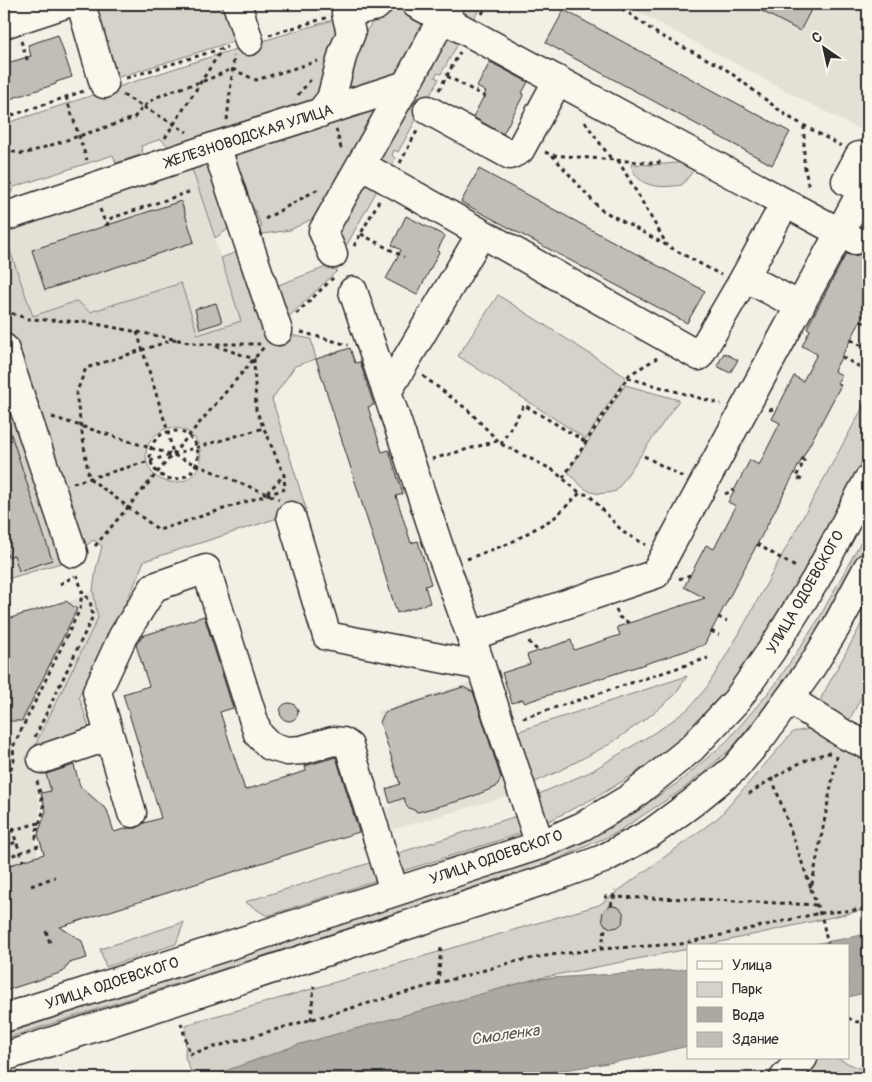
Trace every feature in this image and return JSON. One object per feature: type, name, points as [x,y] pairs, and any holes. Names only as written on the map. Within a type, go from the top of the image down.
[{"type":"street","points":[[4,24],[65,4]]},
{"type":"street","points":[[81,4],[104,84]]},
{"type":"street","points":[[237,4],[242,43]]},
{"type":"street","points":[[416,4],[446,11],[558,80],[837,230]]},
{"type":"street","points":[[326,111],[331,99],[346,26],[377,5]]},
{"type":"street","points":[[333,254],[324,231],[446,11]]},
{"type":"street","points":[[428,110],[510,155],[520,150],[558,80]]},
{"type":"street","name":"ЖЕЛЕЗНОВОДСКАЯ УЛИЦА","points":[[4,217],[220,144],[406,85]]},
{"type":"street","points":[[220,144],[245,230],[280,335]]},
{"type":"street","points":[[358,170],[481,234],[699,356],[785,203]]},
{"type":"street","points":[[471,636],[656,574],[664,556],[712,491],[744,410],[800,306],[863,175]]},
{"type":"street","points":[[387,392],[481,234]]},
{"type":"street","points":[[742,281],[800,306]]},
{"type":"street","points":[[353,291],[540,845]]},
{"type":"street","points":[[4,348],[75,564]]},
{"type":"street","points":[[375,353],[404,362]]},
{"type":"street","name":"УЛИЦА ОДОЕВСКОГО","points":[[4,1018],[540,845],[583,826],[630,798],[692,748],[738,700],[816,578],[868,480]]},
{"type":"street","points":[[288,509],[327,636],[481,666]]},
{"type":"street","points":[[4,1058],[548,879],[602,859],[651,833],[735,768],[762,736],[789,699],[836,627],[868,567]]},
{"type":"street","points":[[132,813],[97,692],[123,636],[154,587],[206,569],[258,734],[270,746],[287,751],[302,750],[333,741],[343,742],[349,746],[394,892]]},
{"type":"street","points":[[789,699],[848,736],[868,745]]},
{"type":"street","points":[[33,760],[109,736]]},
{"type":"street","points":[[784,1078],[801,1060]]},
{"type":"path","points":[[616,4],[658,35],[723,67],[787,116],[804,126],[863,175]]},
{"type":"path","points":[[5,118],[66,96],[242,43],[346,26]]},
{"type":"path","points":[[4,150],[24,154],[134,118],[142,106],[170,90],[202,82],[232,69],[256,80],[346,26]]},
{"type":"path","points":[[220,144],[232,69],[242,43]]},
{"type":"path","points":[[165,138],[223,49]]},
{"type":"path","points":[[24,50],[28,62]]},
{"type":"path","points":[[447,76],[489,99]]},
{"type":"path","points":[[295,99],[313,78]]},
{"type":"path","points":[[104,84],[175,124]]},
{"type":"path","points":[[66,96],[87,160]]},
{"type":"path","points":[[326,111],[347,172],[358,170]]},
{"type":"path","points":[[4,112],[4,126]]},
{"type":"path","points":[[582,119],[612,160]]},
{"type":"path","points":[[804,126],[804,163],[837,230]]},
{"type":"path","points":[[523,143],[552,155],[652,163],[669,162]]},
{"type":"path","points":[[552,155],[600,209],[667,246],[742,281]]},
{"type":"path","points":[[618,160],[667,246]]},
{"type":"path","points":[[4,178],[11,185]]},
{"type":"path","points":[[245,230],[322,187]]},
{"type":"path","points":[[100,209],[107,226],[110,219],[189,192]]},
{"type":"path","points":[[361,234],[404,256]]},
{"type":"path","points":[[4,311],[29,319],[86,322],[212,344],[254,359],[256,410],[284,475],[288,509]]},
{"type":"path","points":[[861,321],[868,325]]},
{"type":"path","points":[[137,332],[168,432],[173,455]]},
{"type":"path","points":[[212,344],[280,335],[375,353]]},
{"type":"path","points":[[176,339],[86,368],[76,394],[89,478],[159,530],[285,489]]},
{"type":"path","points":[[851,340],[868,350]]},
{"type":"path","points":[[563,478],[628,378],[679,344]]},
{"type":"path","points":[[842,357],[862,368]]},
{"type":"path","points":[[404,362],[468,410],[501,444],[553,470],[580,493],[589,495],[624,532],[664,556]]},
{"type":"path","points":[[628,378],[744,410]]},
{"type":"path","points":[[501,444],[524,404],[586,442]]},
{"type":"path","points":[[23,408],[173,455],[267,494],[288,509]]},
{"type":"path","points":[[51,490],[264,428]]},
{"type":"path","points":[[168,432],[183,432],[194,441],[197,448],[198,458],[196,464],[186,476],[178,479],[166,478],[158,472],[151,461],[151,449],[157,438],[168,432]]},
{"type":"path","points":[[411,465],[497,441]]},
{"type":"path","points":[[644,456],[712,491],[734,490]]},
{"type":"path","points":[[802,480],[796,477],[803,460],[810,464]]},
{"type":"path","points":[[267,494],[284,475]]},
{"type":"path","points":[[446,567],[510,543],[554,518],[580,493]]},
{"type":"path","points":[[757,544],[766,548],[777,558],[816,578]]},
{"type":"path","points":[[4,784],[14,761],[14,747],[80,609],[82,591],[75,564]]},
{"type":"path","points":[[678,579],[690,575]]},
{"type":"path","points":[[39,837],[36,838],[36,833],[44,809],[33,760],[93,616],[90,601],[82,591]]},
{"type":"path","points":[[619,617],[629,623]]},
{"type":"path","points":[[718,617],[727,622]]},
{"type":"path","points":[[711,631],[719,635]]},
{"type":"path","points":[[531,646],[539,651]]},
{"type":"path","points":[[501,726],[708,658]]},
{"type":"path","points":[[864,707],[868,710]]},
{"type":"path","points":[[749,794],[772,778],[821,754],[838,752],[811,889]]},
{"type":"path","points":[[14,761],[33,760]]},
{"type":"path","points":[[772,778],[820,913],[828,944]]},
{"type":"path","points":[[4,806],[23,861]]},
{"type":"path","points":[[12,830],[41,822]]},
{"type":"path","points":[[4,846],[16,842]]},
{"type":"path","points":[[5,858],[41,845]]},
{"type":"path","points":[[31,886],[55,877]]},
{"type":"path","points":[[611,906],[614,890]]},
{"type":"path","points":[[604,897],[817,905]]},
{"type":"path","points":[[181,1023],[190,1054],[513,962],[600,949],[681,944],[820,913],[868,909]]},
{"type":"path","points":[[600,949],[606,925]]},
{"type":"path","points":[[46,931],[51,946]]},
{"type":"path","points":[[438,984],[441,947]]},
{"type":"path","points":[[311,1020],[314,986]]},
{"type":"path","points":[[850,1019],[857,1022],[868,1020]]},
{"type":"shaded area","points":[[623,4],[868,4],[868,124],[864,132]]},
{"type":"shaded area","points":[[191,166],[241,322],[198,335],[181,283],[90,312],[77,301],[33,316],[4,234],[4,228]]},
{"type":"shaded area","points":[[93,590],[98,618],[35,746],[39,749],[51,791],[37,795],[41,808],[33,834],[39,856],[8,866],[4,853],[4,620],[83,597]]},
{"type":"shaded area","points":[[481,679],[518,793],[392,830],[386,808],[391,807],[392,803],[404,798],[377,712]]},
{"type":"green space","points":[[95,4],[233,4],[244,38],[116,78]]},
{"type":"green space","points":[[385,4],[408,7],[427,19],[404,72],[345,96],[353,50]]},
{"type":"green space","points":[[456,4],[482,4],[469,28]]},
{"type":"green space","points":[[336,19],[341,37],[322,104],[172,151],[161,139],[141,146],[143,154],[116,163],[113,155],[14,187],[4,208],[4,124],[213,56]]},
{"type":"green space","points":[[446,24],[464,33],[441,74],[437,73],[435,77],[439,79],[398,152],[394,150],[392,155],[395,158],[340,257],[329,233]]},
{"type":"green space","points":[[384,100],[330,210],[290,230],[257,235],[256,229],[262,227],[252,205],[247,206],[231,161],[233,150]]},
{"type":"green space","points":[[209,161],[234,213],[227,230],[215,238],[191,166]]},
{"type":"green space","points":[[701,161],[682,185],[666,187],[644,182],[634,172],[631,164],[652,165]]},
{"type":"green space","points":[[4,234],[33,316],[77,301],[90,312],[181,283],[198,335],[241,321],[221,258],[247,248],[275,332],[311,339],[316,359],[295,366],[272,399],[306,509],[144,561],[133,588],[79,696],[90,731],[39,749],[35,746],[38,739],[98,618],[93,590],[102,546],[93,540],[82,550],[77,551],[4,333]],"holes":[[[168,428],[183,430],[193,436],[199,445],[200,456],[198,466],[192,475],[183,481],[170,482],[162,480],[153,473],[148,464],[146,458],[148,445],[156,435]]]},
{"type":"green space","points":[[334,264],[337,271],[280,325],[268,289]]},
{"type":"green space","points":[[498,295],[626,377],[586,439],[458,356]]},
{"type":"green space","points":[[4,367],[64,562],[4,580]]},
{"type":"green space","points":[[625,385],[679,400],[616,491],[600,494],[594,493],[579,484],[568,472]]},
{"type":"green space","points":[[868,398],[868,450],[783,616],[761,650],[702,721],[673,746],[631,776],[600,795],[545,823],[534,796],[590,772],[662,728],[688,709],[707,687],[739,634]]},
{"type":"green space","points":[[868,529],[868,542],[824,623],[780,688],[733,747],[683,789],[616,833],[538,868],[4,1039],[4,1034],[539,860],[612,827],[679,782],[727,741],[775,685],[818,620]]},
{"type":"green space","points":[[868,612],[868,685],[846,726],[821,706],[821,698]]},
{"type":"green space","points":[[687,676],[675,695],[651,715],[610,744],[531,784],[516,732]]},
{"type":"green space","points":[[809,729],[849,752],[868,758],[868,909],[712,944],[687,944],[687,949],[535,979],[210,1077],[194,1078],[185,1058],[186,1026],[196,1021],[599,905],[719,817],[793,732]]},
{"type":"green space","points":[[520,815],[525,832],[400,872],[392,855]]},
{"type":"green space","points":[[376,861],[380,879],[267,916],[245,902]]},
{"type":"green space","points":[[184,922],[176,944],[106,967],[100,949]]},
{"type":"green space","points":[[819,1060],[841,1060],[868,1072],[868,1076],[857,1078],[799,1078]]},
{"type":"green space","points":[[649,1070],[661,1078],[612,1078]]},
{"type":"water","points":[[868,934],[868,992],[850,996],[850,944],[815,944]]},
{"type":"water","name":"Смоленка","points":[[687,968],[687,1046],[633,1059],[515,1078],[206,1078],[297,1045],[535,979]]},
{"type":"building","points":[[748,4],[814,4],[800,31]]},
{"type":"building","points":[[564,10],[790,132],[772,165],[546,43]]},
{"type":"building","points":[[58,35],[72,77],[10,99],[4,79],[4,64],[31,56],[28,45]]},
{"type":"building","points":[[490,62],[528,82],[522,93],[524,94],[503,134],[473,117],[486,92],[477,87]]},
{"type":"building","points":[[479,169],[705,291],[687,323],[461,202]]},
{"type":"building","points":[[181,201],[194,242],[45,290],[32,250]]},
{"type":"building","points":[[406,216],[445,236],[417,295],[386,279],[401,250],[392,245]]},
{"type":"building","points":[[868,246],[868,307],[834,371],[842,375],[837,383],[841,385],[704,645],[524,703],[523,699],[512,703],[502,673],[530,664],[527,655],[571,640],[574,650],[620,635],[617,627],[705,598],[684,587],[706,545],[714,549],[736,506],[728,502],[750,460],[759,465],[780,423],[772,419],[794,376],[803,381],[817,354],[802,346],[810,330],[807,328],[846,254],[854,256],[862,254]]},
{"type":"building","points":[[216,303],[222,322],[200,329],[195,309]]},
{"type":"building","points":[[350,348],[355,363],[360,362],[374,405],[368,407],[382,452],[389,450],[403,494],[396,496],[411,543],[418,541],[431,584],[425,586],[430,603],[397,613],[316,359]]},
{"type":"building","points":[[724,353],[738,360],[730,373],[717,366]]},
{"type":"building","points":[[4,422],[7,422],[52,560],[19,571],[14,555],[8,557],[4,545]]},
{"type":"building","points":[[66,601],[77,609],[22,721],[4,721],[4,620]]},
{"type":"building","points":[[204,616],[233,708],[220,712],[245,790],[306,771],[305,766],[336,757],[359,832],[60,927],[82,941],[87,958],[69,963],[63,972],[4,991],[4,867],[44,854],[38,834],[46,811],[41,793],[51,791],[46,774],[74,765],[80,786],[107,810],[114,832],[128,828],[137,828],[144,823],[161,818],[123,694],[149,686],[136,645],[142,636]]},
{"type":"building","points":[[463,687],[473,692],[479,709],[501,778],[496,787],[466,799],[418,812],[407,807],[404,798],[390,803],[386,789],[400,784],[380,722],[385,712]]},
{"type":"building","points":[[289,703],[295,706],[298,712],[295,718],[289,721],[283,718],[280,712],[283,706]]},
{"type":"building","points":[[613,906],[621,909],[624,917],[621,925],[613,928],[605,925],[602,917],[605,909]]}]
